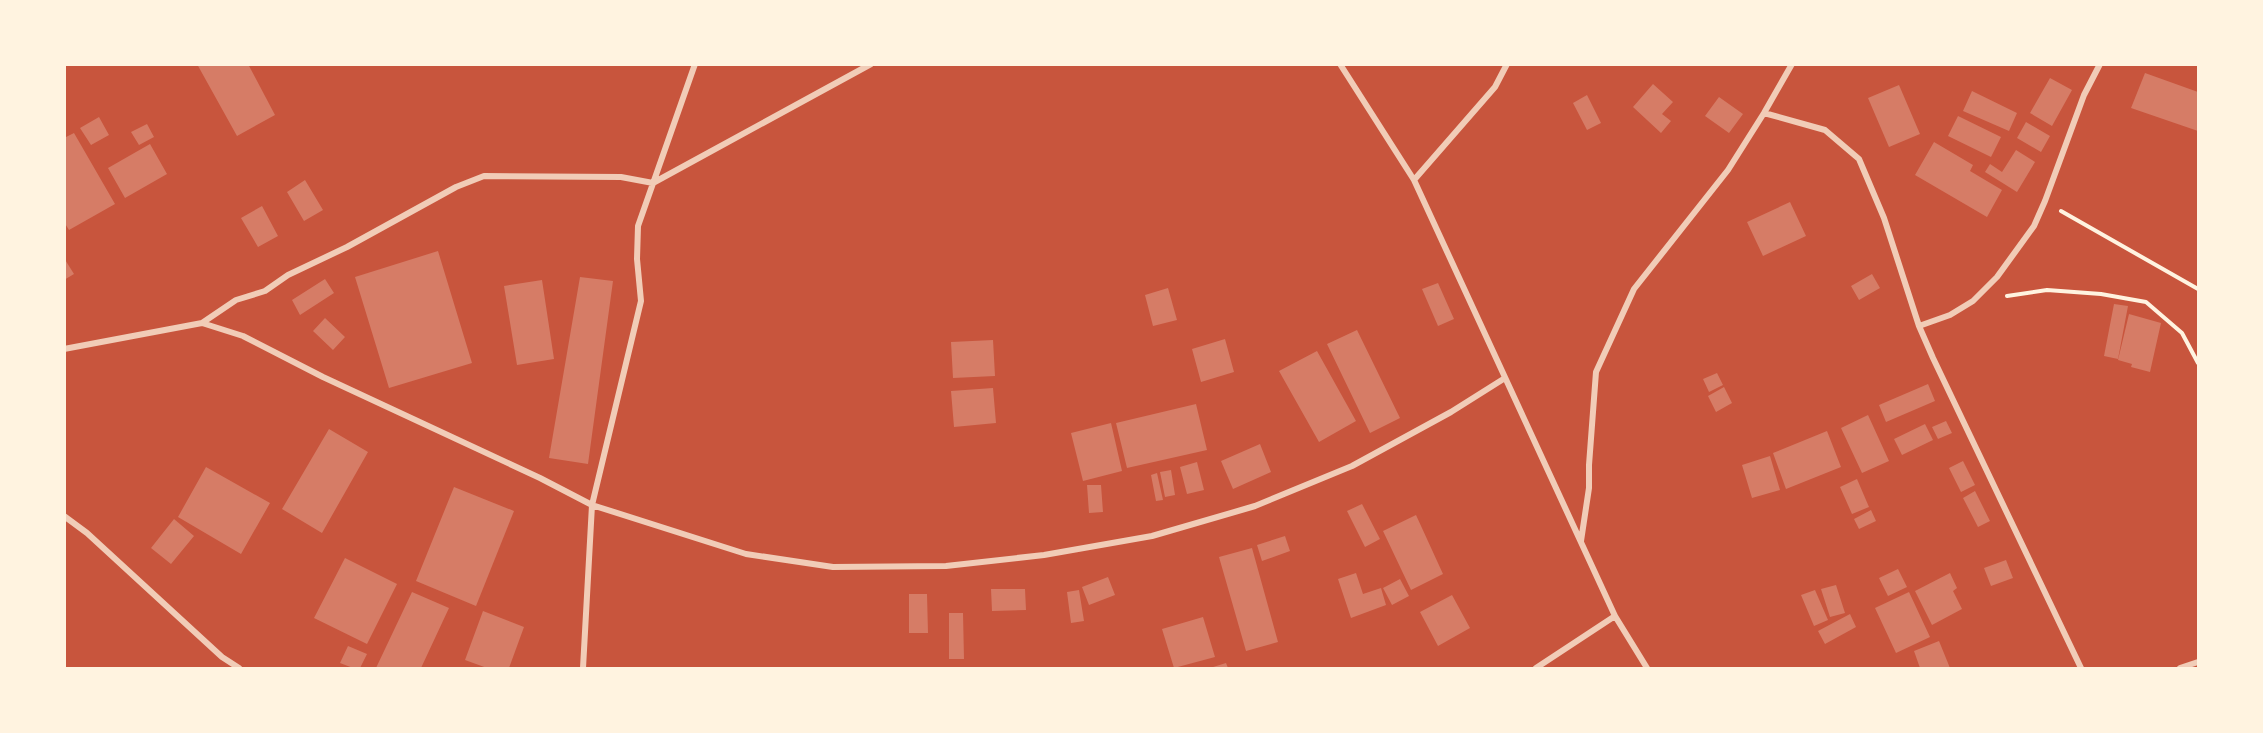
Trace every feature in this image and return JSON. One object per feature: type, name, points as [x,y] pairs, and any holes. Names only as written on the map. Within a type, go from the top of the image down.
[{"type":"street","points":[[583,669],[592,505],[641,301],[637,259],[638,226],[695,64]]},
{"type":"street","points":[[64,349],[201,323],[236,300],[265,291],[288,275],[347,247],[456,187],[483,176],[621,177],[653,183],[871,64]]},
{"type":"street","points":[[1340,64],[1414,180],[1615,616],[1647,669]]},
{"type":"street","points":[[1414,180],[1495,87],[1507,64]]},
{"type":"street","points":[[1581,542],[1589,489],[1596,372],[1634,289],[1728,170],[1792,64]]},
{"type":"street","points":[[1919,326],[1950,315],[1973,301],[1997,277],[2034,226],[2084,95],[2100,64]]},
{"type":"street","points":[[1764,113],[1825,130],[1859,159],[1884,218],[1919,326],[2081,669]]},
{"type":"street","points":[[201,323],[243,336],[323,377],[540,478],[592,505],[746,554],[833,567],[946,566],[1044,555],[1152,536],[1255,506],[1352,466],[1451,412],[1505,378]]},
{"type":"street","points":[[64,516],[87,533],[222,657],[239,669]]},
{"type":"street","points":[[1536,669],[1615,616]]},
{"type":"street","points":[[2180,669],[2199,662]]},
{"type":"path","points":[[2045,201],[2199,289]]},
{"type":"path","points":[[1973,301],[2047,290],[2102,294],[2146,302],[2182,333],[2199,363]]},
{"type":"building","points":[[197,64],[248,64],[275,115],[237,136]]},
{"type":"building","points":[[2145,73],[2198,92],[2198,131],[2131,108]]},
{"type":"building","points":[[2050,78],[2072,90],[2052,126],[2030,113]]},
{"type":"building","points":[[1653,84],[1673,102],[1662,114],[1671,121],[1661,133],[1633,107]]},
{"type":"building","points":[[1899,85],[1920,134],[1889,147],[1868,98]]},
{"type":"building","points":[[1972,91],[2017,113],[2009,131],[1963,111]]},
{"type":"building","points":[[1587,95],[1601,123],[1587,130],[1573,103]]},
{"type":"building","points":[[1719,97],[1743,114],[1729,133],[1705,116]]},
{"type":"building","points":[[1958,116],[2001,137],[1991,157],[1948,136]]},
{"type":"building","points":[[99,117],[109,135],[91,145],[80,128]]},
{"type":"building","points":[[2026,122],[2050,136],[2041,152],[2017,138]]},
{"type":"building","points":[[147,124],[154,137],[139,145],[131,132]]},
{"type":"building","points":[[74,133],[115,204],[69,230],[64,222],[64,138]]},
{"type":"building","points":[[1934,142],[1973,165],[1970,171],[2002,190],[1987,217],[1915,175]]},
{"type":"building","points":[[150,144],[167,174],[125,198],[108,168]]},
{"type":"building","points":[[2016,150],[2035,162],[2017,192],[1985,172],[1990,164],[2002,172]]},
{"type":"building","points":[[305,180],[323,210],[304,221],[287,192]]},
{"type":"building","points":[[1790,202],[1806,236],[1763,256],[1747,222]]},
{"type":"building","points":[[262,206],[278,236],[258,247],[241,218]]},
{"type":"building","points":[[438,251],[472,363],[389,388],[355,277]]},
{"type":"building","points":[[64,258],[74,274],[64,280]]},
{"type":"building","points":[[1872,274],[1880,288],[1859,300],[1851,286]]},
{"type":"building","points":[[580,277],[613,281],[588,464],[549,458]]},
{"type":"building","points":[[325,279],[334,293],[300,315],[292,300]]},
{"type":"building","points":[[542,280],[554,359],[517,365],[504,286]]},
{"type":"building","points":[[1438,283],[1454,319],[1438,326],[1422,289]]},
{"type":"building","points":[[1168,288],[1177,320],[1153,326],[1145,295]]},
{"type":"building","points":[[2114,304],[2128,306],[2118,359],[2104,356]]},
{"type":"building","points":[[2129,314],[2161,323],[2150,372],[2131,367],[2132,364],[2118,360]]},
{"type":"building","points":[[325,318],[345,337],[333,350],[313,331]]},
{"type":"building","points":[[1357,330],[1400,418],[1370,433],[1327,344]]},
{"type":"building","points":[[1225,339],[1234,372],[1201,382],[1192,349]]},
{"type":"building","points":[[993,340],[995,376],[953,378],[951,342]]},
{"type":"building","points":[[1317,351],[1356,421],[1319,442],[1279,371]]},
{"type":"building","points":[[1717,373],[1723,385],[1709,392],[1703,379]]},
{"type":"building","points":[[1928,384],[1935,401],[1886,422],[1879,405]]},
{"type":"building","points":[[1724,387],[1732,403],[1716,412],[1708,396]]},
{"type":"building","points":[[993,388],[996,423],[954,427],[951,391]]},
{"type":"building","points":[[1196,404],[1207,450],[1127,468],[1116,423]]},
{"type":"building","points":[[1868,415],[1889,461],[1862,473],[1841,428]]},
{"type":"building","points":[[1946,421],[1952,433],[1938,439],[1932,427]]},
{"type":"building","points":[[1111,423],[1122,471],[1083,481],[1071,433]]},
{"type":"building","points":[[1925,424],[1933,440],[1902,455],[1894,439]]},
{"type":"building","points":[[329,429],[368,452],[322,533],[282,509]]},
{"type":"building","points":[[1827,431],[1841,467],[1786,489],[1773,453]]},
{"type":"building","points":[[1260,444],[1271,472],[1233,489],[1221,461]]},
{"type":"building","points":[[1770,456],[1780,490],[1752,498],[1742,465]]},
{"type":"building","points":[[1963,461],[1975,485],[1961,492],[1949,468]]},
{"type":"building","points":[[1197,462],[1204,490],[1187,494],[1180,467]]},
{"type":"building","points":[[206,467],[270,503],[241,554],[178,517]]},
{"type":"building","points":[[1171,470],[1175,495],[1165,497],[1160,472]]},
{"type":"building","points":[[1157,473],[1163,500],[1156,501],[1151,475]]},
{"type":"building","points":[[1857,479],[1869,507],[1852,514],[1840,487]]},
{"type":"building","points":[[1087,485],[1101,485],[1103,512],[1089,513]]},
{"type":"building","points":[[454,487],[514,511],[476,606],[416,581]]},
{"type":"building","points":[[1975,491],[1990,521],[1978,527],[1963,498]]},
{"type":"building","points":[[1362,504],[1380,539],[1365,547],[1347,511]]},
{"type":"building","points":[[1871,510],[1876,521],[1859,529],[1854,519]]},
{"type":"building","points":[[1416,515],[1443,574],[1411,590],[1383,531]]},
{"type":"building","points":[[174,519],[194,536],[171,564],[151,548]]},
{"type":"building","points":[[1285,536],[1290,551],[1262,561],[1257,545]]},
{"type":"building","points":[[1252,548],[1278,642],[1246,651],[1219,557]]},
{"type":"building","points":[[345,558],[397,584],[367,644],[314,618]]},
{"type":"building","points":[[2006,560],[2013,578],[1991,586],[1984,568]]},
{"type":"building","points":[[1898,569],[1907,587],[1888,596],[1879,578]]},
{"type":"building","points":[[1356,573],[1363,594],[1381,588],[1386,605],[1351,618],[1338,579]]},
{"type":"building","points":[[1950,573],[1957,588],[1953,591],[1962,609],[1932,625],[1915,591]]},
{"type":"building","points":[[1108,577],[1115,595],[1089,605],[1082,587]]},
{"type":"building","points":[[1400,579],[1409,596],[1392,605],[1383,588]]},
{"type":"building","points":[[1836,585],[1845,613],[1830,617],[1821,589]]},
{"type":"building","points":[[991,589],[1025,589],[1026,610],[992,611]]},
{"type":"building","points":[[1079,590],[1084,621],[1071,623],[1067,592]]},
{"type":"building","points":[[1815,590],[1828,620],[1814,626],[1801,595]]},
{"type":"building","points":[[412,592],[449,608],[421,668],[376,668]]},
{"type":"building","points":[[1909,592],[1930,637],[1896,653],[1875,608]]},
{"type":"building","points":[[909,594],[927,594],[928,633],[909,633]]},
{"type":"building","points":[[1452,595],[1470,628],[1438,646],[1420,612]]},
{"type":"building","points":[[483,611],[524,627],[509,668],[487,668],[465,660]]},
{"type":"building","points":[[949,613],[963,613],[964,659],[949,659]]},
{"type":"building","points":[[1850,614],[1856,627],[1825,644],[1818,631]]},
{"type":"building","points":[[1203,617],[1215,657],[1174,668],[1162,629]]},
{"type":"building","points":[[1939,641],[1950,668],[1920,668],[1914,651]]},
{"type":"building","points":[[348,646],[367,654],[360,668],[340,663]]},
{"type":"building","points":[[1226,663],[1228,668],[1210,668]]}]
